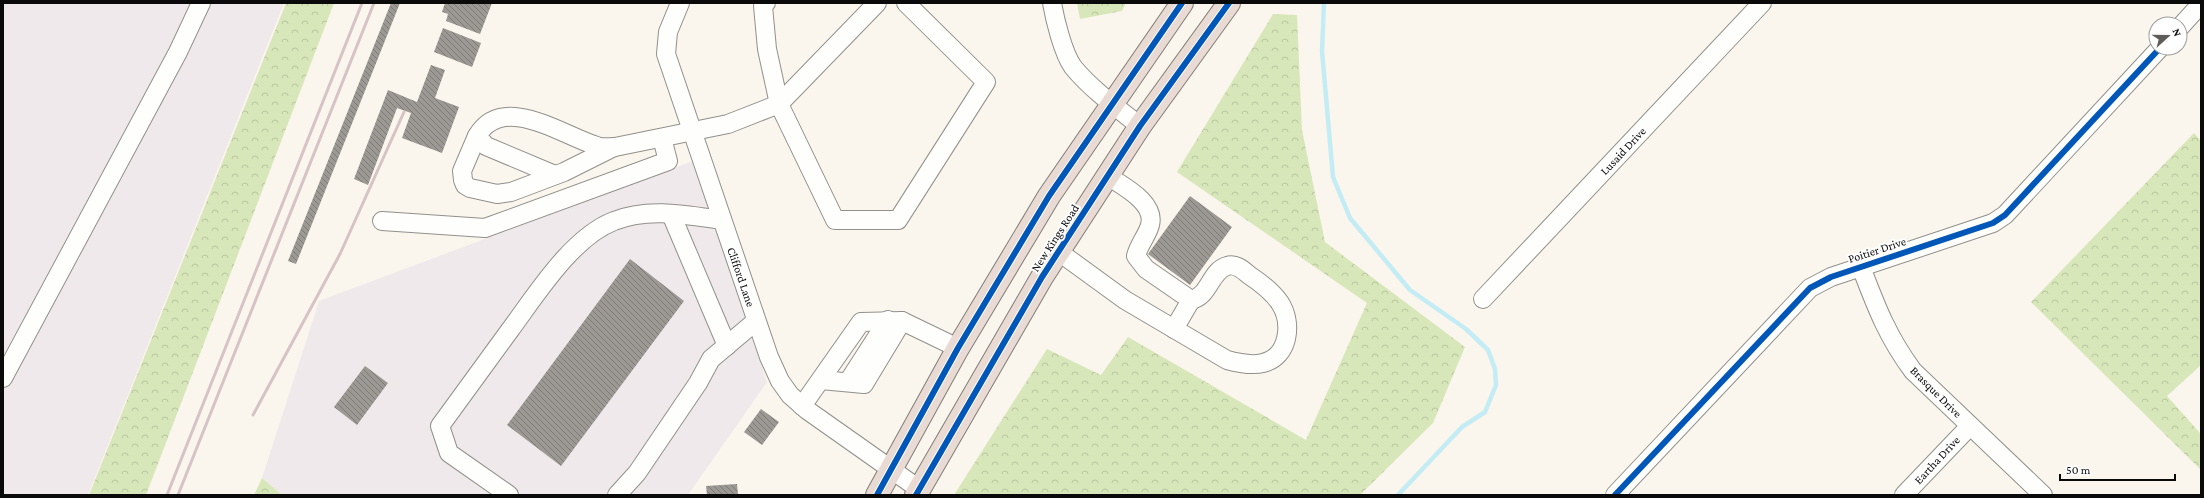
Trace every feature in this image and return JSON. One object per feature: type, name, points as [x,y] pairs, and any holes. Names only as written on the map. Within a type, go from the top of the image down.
[{"type":"highway","points":[[877,495],[958,348],[1050,196],[1111,103],[1182,3]]},
{"type":"highway","name":"New Kings Road","points":[[918,492],[1059,252],[1140,126],[1229,3]]},
{"type":"street","points":[[3,378],[178,52],[201,3]]},
{"type":"street","name":"Clifford Lane","points":[[680,3],[668,32],[666,54],[756,321],[780,381],[790,396],[802,406],[890,469],[918,492]]},
{"type":"street","points":[[766,3],[763,6],[767,49],[779,104],[835,220],[898,220],[986,82],[906,3]]},
{"type":"street","points":[[615,147],[555,175],[511,192],[496,194],[465,185],[462,171],[477,136],[483,126],[494,119],[514,117],[530,118],[598,147],[615,147],[692,133],[728,124],[779,104],[877,3]]},
{"type":"street","points":[[1052,3],[1056,25],[1072,66],[1111,103],[1140,126]]},
{"type":"street","name":"Lusaid Drive","points":[[1483,298],[1762,3]]},
{"type":"street","points":[[2188,18],[2201,4]]},
{"type":"street","name":"Poitier Drive","points":[[1614,495],[1810,288],[1831,277],[1976,230],[1993,223],[2005,214],[2153,56]]},
{"type":"street","points":[[477,136],[486,146],[555,175]]},
{"type":"street","points":[[382,221],[485,228],[668,161],[662,138]]},
{"type":"street","points":[[1108,176],[1143,201],[1150,211],[1150,224],[1139,245],[1136,256],[1140,263],[1146,269],[1191,300]]},
{"type":"street","points":[[509,495],[449,453],[440,426],[556,268],[590,235],[613,221],[638,214],[671,214],[722,220]]},
{"type":"street","points":[[671,214],[727,346]]},
{"type":"street","points":[[1059,252],[1125,300],[1174,329],[1227,360],[1242,364],[1263,363],[1279,355],[1287,339],[1287,323],[1281,304],[1268,289],[1237,266],[1228,266],[1218,271],[1203,295],[1191,300],[1174,329]]},
{"type":"street","name":"Brasque Drive","points":[[1861,267],[1883,325],[1897,349],[1913,370],[2043,495]]},
{"type":"street","points":[[617,495],[637,473],[698,383],[711,358],[756,321]]},
{"type":"street","points":[[802,406],[834,381],[861,322],[888,321],[958,348]]},
{"type":"street","points":[[834,381],[864,384],[888,321]]},
{"type":"street","name":"Eartha Drive","points":[[1904,495],[1970,426]]},
{"type":"shaded area","points":[[3,3],[284,3],[88,495],[3,495]]},
{"type":"shaded area","points":[[693,161],[767,382],[688,495],[282,495],[262,478],[319,301]]},
{"type":"green space","points":[[286,3],[334,3],[146,495],[89,495]]},
{"type":"green space","points":[[1077,3],[1126,3],[1122,11],[1080,19]]},
{"type":"green space","points":[[1273,14],[1297,15],[1302,130],[1325,242],[1465,347],[1433,423],[1360,495],[954,495],[1047,349],[1101,375],[1128,337],[1306,440],[1367,303],[1177,172]]},
{"type":"green space","points":[[2194,133],[2201,141],[2201,365],[2167,396],[2201,434],[2201,470],[2031,302]]},
{"type":"green space","points":[[262,478],[282,495],[254,495]]},
{"type":"building","points":[[391,3],[400,3],[296,264],[288,261]]},
{"type":"building","points":[[445,3],[492,3],[480,34],[446,21],[448,14],[442,12]]},
{"type":"building","points":[[443,28],[481,43],[472,67],[434,52]]},
{"type":"building","points":[[431,65],[445,70],[435,98],[459,107],[442,153],[402,138],[411,113],[397,108],[368,185],[354,179],[388,90],[417,102]]},
{"type":"building","points":[[1190,196],[1232,227],[1190,285],[1148,254]]},
{"type":"building","points":[[630,259],[684,301],[561,466],[507,425]]},
{"type":"building","points":[[365,366],[388,383],[357,425],[334,407]]},
{"type":"building","points":[[761,409],[779,422],[762,445],[744,432]]},
{"type":"building","points":[[737,484],[738,495],[707,495],[706,486]]},
{"type":"waterway","points":[[1324,3],[1322,51],[1333,177],[1350,218],[1410,290],[1466,329],[1488,350],[1495,369],[1496,385],[1485,412],[1462,427],[1398,495]]},
{"type":"railway","points":[[167,495],[362,3]]},
{"type":"railway","points":[[178,495],[374,3]]},
{"type":"railway","points":[[253,415],[340,254],[404,112]]},
{"type":"cycle path","points":[[877,495],[958,348],[1049,196],[1182,3]]},
{"type":"cycle path","points":[[916,495],[1042,277],[1140,126],[1229,3]]},
{"type":"cycle path","points":[[1615,495],[1810,288],[1831,277],[1993,223],[2005,215],[2153,56]]}]
